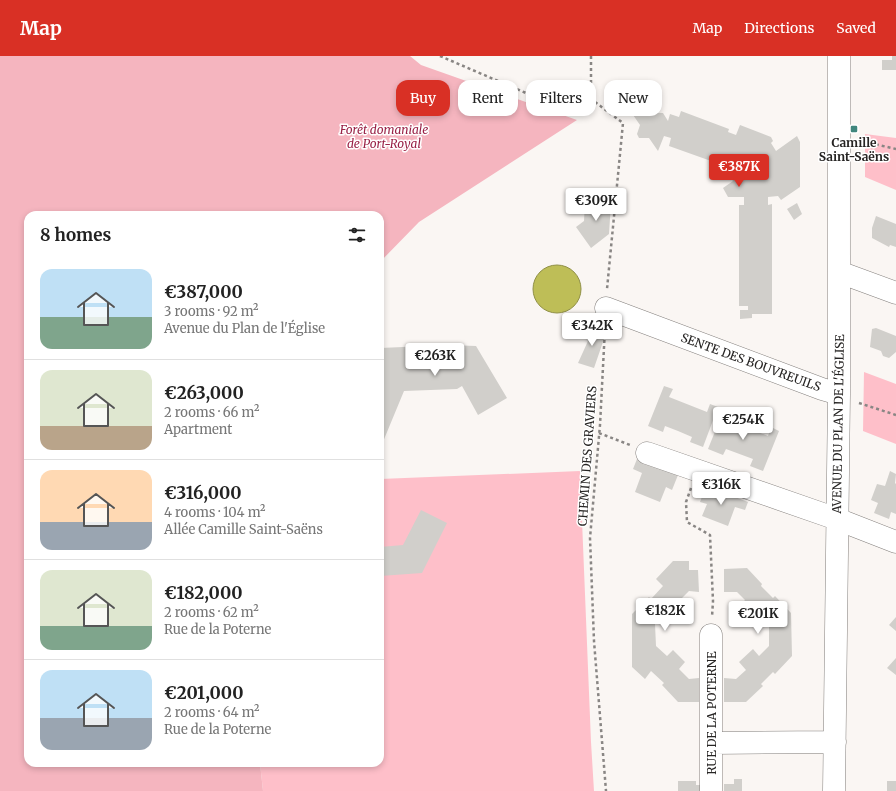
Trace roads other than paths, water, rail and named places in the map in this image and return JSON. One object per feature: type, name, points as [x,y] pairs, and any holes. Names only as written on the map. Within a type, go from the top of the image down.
[{"type":"street","name":"AVENUE DU PLAN DE L'ÉGLISE","points":[[834,791],[839,394],[840,56]]},
{"type":"street","points":[[839,272],[896,293]]},
{"type":"street","name":"SENTE DES BOUVREUILS","points":[[606,308],[800,381],[839,394]]},
{"type":"street","points":[[647,453],[837,519],[896,542]]},
{"type":"street","name":"RUE DE LA POTERNE","points":[[711,635],[711,791]]},
{"type":"street","points":[[711,743],[835,742]]},
{"type":"place","name":"Camille Saint-Saëns","points":[[854,129]]},
{"type":"park label","name":"Forêt domaniale de Port-Royal","points":[[384,136]]}]
